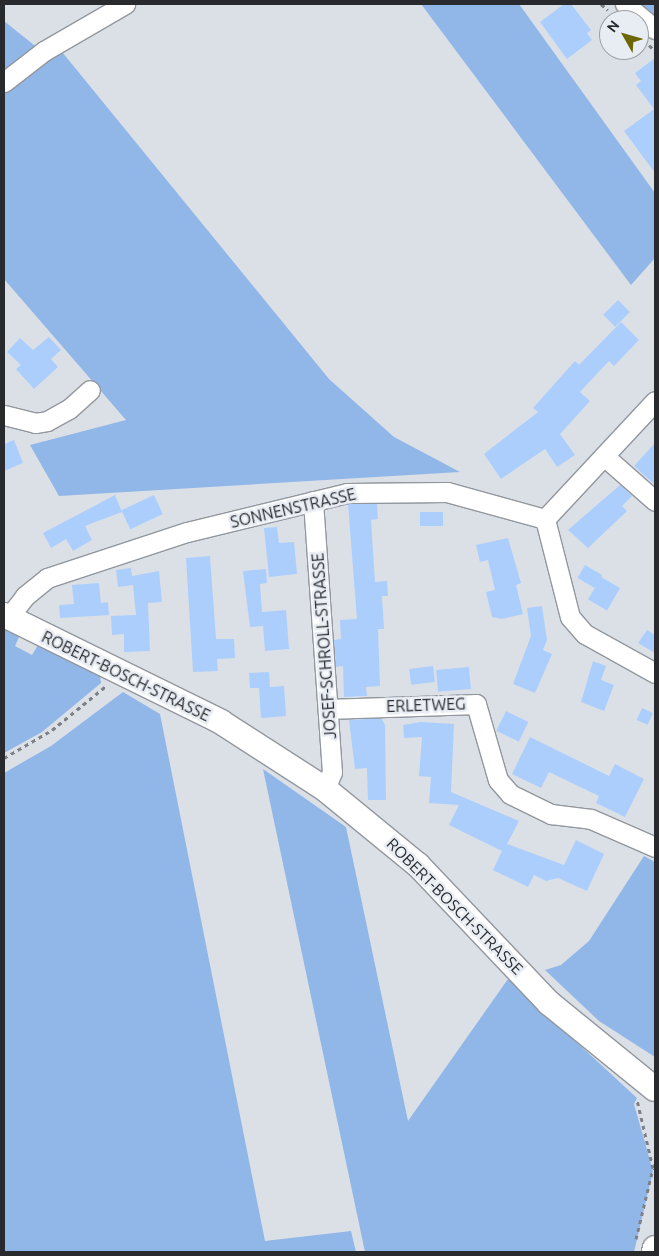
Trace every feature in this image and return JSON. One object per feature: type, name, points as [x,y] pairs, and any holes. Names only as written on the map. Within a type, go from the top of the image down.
[{"type":"main road","name":"ROBERT-BOSCH-STRASSE","points":[[6,617],[118,670],[221,722],[325,789],[418,864],[549,1003],[652,1086]]},
{"type":"street","points":[[4,82],[44,51],[125,4]]},
{"type":"street","points":[[625,4],[655,30]]},
{"type":"street","points":[[4,415],[35,423],[47,421],[69,409],[90,390]]},
{"type":"street","points":[[655,401],[545,518],[570,617],[585,634],[655,674]]},
{"type":"street","points":[[604,456],[655,501]]},
{"type":"street","name":"SONNENSTRASSE","points":[[6,617],[28,593],[58,573],[187,532],[313,501],[382,490],[447,492],[545,518]]},
{"type":"street","name":"JOSEF-SCHROLL-STRASSE","points":[[313,501],[332,772],[325,789]]},
{"type":"street","name":"ERLETWEG","points":[[328,709],[476,704],[498,780],[510,794],[551,814],[591,819],[655,848]]},
{"type":"path","points":[[4,758],[81,709],[118,670]]},
{"type":"path","points":[[648,1248],[654,1172],[636,1101],[652,1086]]},
{"type":"shaded area","points":[[421,4],[519,4],[655,193],[655,258],[631,285]]},
{"type":"shaded area","points":[[637,4],[655,4],[655,19],[649,14],[649,10],[644,10]]},
{"type":"shaded area","points":[[4,21],[44,53],[4,84]]},
{"type":"shaded area","points":[[58,47],[329,379],[394,437],[460,472],[59,496],[30,445],[126,420],[4,279],[4,88]]},
{"type":"shaded area","points":[[4,628],[19,637],[15,646],[32,655],[38,645],[100,675],[101,683],[42,732],[4,753]]},
{"type":"shaded area","points":[[123,692],[160,714],[265,1241],[351,1231],[356,1252],[4,1252],[4,773],[51,746]]},
{"type":"shaded area","points":[[263,769],[346,827],[408,1121],[508,979],[637,1098],[634,1104],[653,1171],[634,1252],[365,1252]]},
{"type":"shaded area","points":[[644,856],[655,862],[655,1057],[599,1021],[545,970],[561,965],[589,941]]},
{"type":"building","points":[[564,4],[571,4],[591,30],[587,33],[592,40],[567,59],[540,22]]},
{"type":"building","points":[[655,58],[655,173],[624,131],[654,109],[636,85],[641,81],[635,73]]},
{"type":"building","points":[[618,300],[630,312],[615,327],[603,315]]},
{"type":"building","points":[[621,322],[639,340],[614,366],[609,361],[580,392],[590,401],[560,434],[575,455],[557,467],[545,449],[501,479],[484,454],[538,412],[533,408],[575,361],[579,365]]},
{"type":"building","points":[[49,337],[61,350],[51,359],[58,367],[34,389],[16,369],[21,365],[7,352],[20,338],[33,350]]},
{"type":"building","points":[[14,440],[23,463],[4,471],[4,444]]},
{"type":"building","points":[[655,443],[655,485],[634,466]]},
{"type":"building","points":[[620,485],[632,496],[622,506],[627,511],[588,548],[568,530]]},
{"type":"building","points":[[115,495],[122,512],[85,526],[92,540],[73,551],[66,539],[51,548],[43,533]]},
{"type":"building","points":[[154,495],[163,514],[130,529],[121,510]]},
{"type":"building","points":[[348,504],[377,504],[378,519],[371,520],[375,582],[387,581],[388,596],[382,596],[384,629],[378,629],[380,686],[366,687],[367,696],[344,697],[343,666],[336,667],[334,640],[341,639],[340,620],[357,619]]},
{"type":"building","points":[[420,512],[443,512],[443,526],[420,526]]},
{"type":"building","points":[[277,527],[279,543],[294,542],[297,574],[269,577],[264,528]]},
{"type":"building","points":[[508,538],[521,583],[516,585],[523,614],[502,619],[492,617],[486,592],[495,590],[488,560],[480,562],[476,545]]},
{"type":"building","points":[[210,556],[216,639],[234,639],[235,658],[217,659],[218,671],[193,672],[186,558]]},
{"type":"building","points":[[585,565],[602,575],[595,588],[578,578]]},
{"type":"building","points":[[131,568],[132,576],[159,571],[162,602],[148,603],[150,651],[124,652],[124,634],[112,635],[111,616],[136,615],[133,585],[118,587],[116,570]]},
{"type":"building","points":[[266,569],[267,583],[260,584],[262,612],[286,610],[289,649],[265,651],[263,626],[250,627],[243,571]]},
{"type":"building","points":[[601,577],[620,588],[607,611],[588,600]]},
{"type":"building","points":[[99,583],[101,603],[108,602],[109,615],[60,618],[59,605],[74,604],[72,585]]},
{"type":"building","points":[[542,606],[547,640],[543,650],[552,654],[535,693],[513,684],[531,636],[527,608]]},
{"type":"building","points":[[647,630],[655,635],[655,653],[638,643]]},
{"type":"building","points":[[593,661],[606,666],[601,680],[614,685],[604,711],[581,702]]},
{"type":"building","points":[[433,666],[435,682],[411,685],[409,669]]},
{"type":"building","points":[[469,667],[471,689],[438,692],[436,670]]},
{"type":"building","points":[[269,672],[270,687],[284,686],[286,716],[261,718],[259,688],[250,688],[249,673]]},
{"type":"building","points":[[642,708],[653,713],[648,725],[637,720]]},
{"type":"building","points":[[506,711],[528,722],[519,742],[496,731]]},
{"type":"building","points":[[381,718],[385,725],[386,800],[368,800],[367,768],[355,769],[349,720]]},
{"type":"building","points":[[421,722],[454,724],[451,792],[519,821],[507,844],[564,865],[576,840],[604,854],[587,891],[558,878],[546,881],[534,875],[528,887],[493,870],[502,851],[449,825],[459,805],[429,803],[431,777],[419,776],[422,737],[404,738],[403,725]]},
{"type":"building","points":[[530,737],[609,776],[615,764],[644,779],[625,817],[596,803],[599,796],[549,772],[541,788],[512,774]]}]
